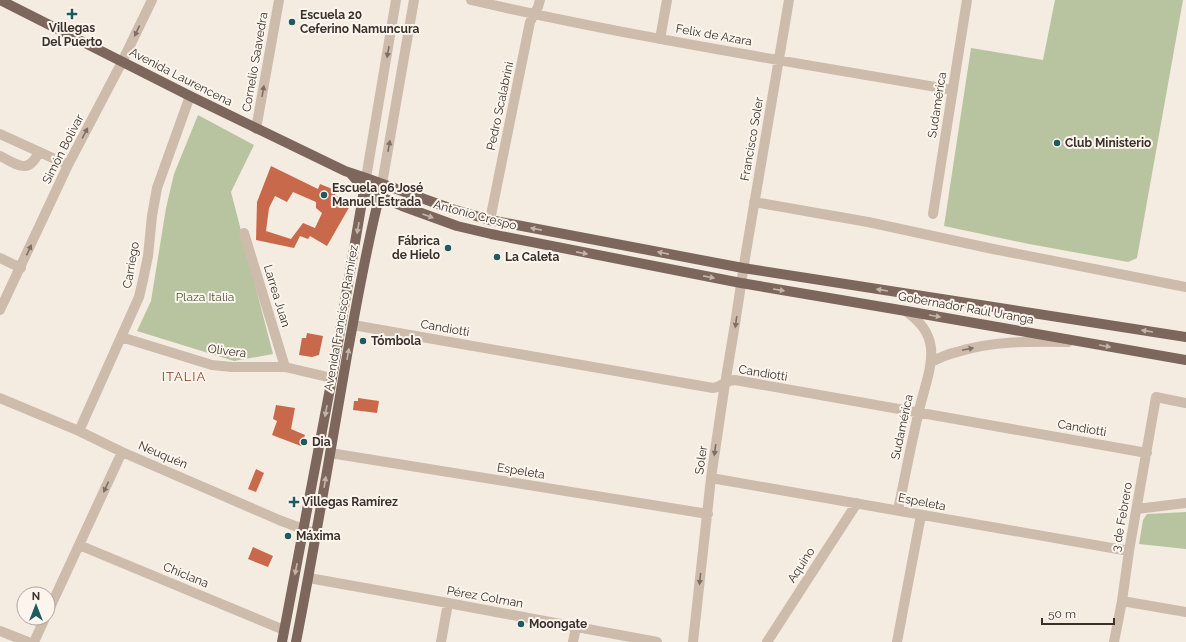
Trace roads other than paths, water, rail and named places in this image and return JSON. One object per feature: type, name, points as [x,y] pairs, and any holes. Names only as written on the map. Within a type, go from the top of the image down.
[{"type":"main road","name":"Avenida Laurencena","points":[[0,0],[256,129],[351,174]]},
{"type":"main road","name":"Antonio Crespo","points":[[351,174],[452,209],[490,220],[743,268]]},
{"type":"main road","name":"Antonio Crespo","points":[[351,174],[365,190],[430,217],[457,226],[741,283]]},
{"type":"main road","name":"Avenida Francisco Ramírez","points":[[282,642],[332,378],[366,178]]},
{"type":"main road","name":"Avenida Francisco Ramírez","points":[[296,642],[371,229],[382,184]]},
{"type":"main road","name":"Gobernador Raúl Uranga","points":[[743,268],[1186,337]]},
{"type":"main road","name":"Gobernador Raúl Uranga","points":[[741,283],[1186,360]]},
{"type":"street","name":"Simón Bolívar","points":[[0,310],[68,165],[122,62],[152,0]]},
{"type":"street","name":"Cornelio Saavedra","points":[[256,129],[279,0]]},
{"type":"street","name":"Avenida Francisco Ramírez","points":[[366,178],[396,0]]},
{"type":"street","name":"Avenida Francisco Ramírez","points":[[382,184],[414,0]]},
{"type":"street","name":"Felix de Azara","points":[[472,0],[534,15],[660,39],[953,90]]},
{"type":"street","name":"Pedro Scalabrini","points":[[490,220],[530,22],[540,0]]},
{"type":"street","points":[[660,39],[667,0]]},
{"type":"street","name":"Francisco Soler","points":[[741,283],[789,0]]},
{"type":"street","name":"Sudamérica","points":[[933,214],[967,0]]},
{"type":"street","name":"Carriego","points":[[79,431],[138,297],[143,280],[157,188],[190,96]]},
{"type":"street","points":[[0,134],[68,165]]},
{"type":"street","points":[[0,156],[20,166],[25,166],[35,161],[40,152]]},
{"type":"street","points":[[754,202],[868,222],[993,249],[1186,287]]},
{"type":"street","name":"Larrea Juan","points":[[244,233],[285,367]]},
{"type":"street","points":[[0,258],[21,268]]},
{"type":"street","name":"Soler","points":[[693,642],[711,478],[725,384],[736,324],[741,283]]},
{"type":"street","name":"Sudamérica","points":[[898,510],[918,412],[931,362],[931,347],[927,332],[918,320],[906,311]]},
{"type":"street","name":"Candiotti","points":[[353,325],[712,388],[735,380],[1147,453]]},
{"type":"street","name":"Olivera","points":[[121,337],[212,365],[232,367],[285,367],[332,378]]},
{"type":"street","points":[[931,362],[957,352],[984,346],[1039,342],[1086,343]]},
{"type":"street","name":"3 de Febrero","points":[[1114,642],[1156,397],[1186,403]]},
{"type":"street","name":"Neuquén","points":[[0,398],[79,431],[122,452],[316,534]]},
{"type":"street","points":[[56,595],[122,452]]},
{"type":"street","name":"Espeleta","points":[[330,453],[708,514]]},
{"type":"street","name":"Espeleta","points":[[711,478],[1129,551]]},
{"type":"street","name":"Aquino","points":[[767,642],[857,503]]},
{"type":"street","points":[[1137,509],[1186,503]]},
{"type":"street","points":[[897,642],[921,515]]},
{"type":"street","name":"Chiclana","points":[[79,545],[284,630]]},
{"type":"street","name":"Pérez Colman","points":[[308,578],[657,642]]},
{"type":"street","points":[[1122,601],[1186,612]]},
{"type":"street","points":[[441,642],[448,603]]},
{"type":"street","points":[[34,642],[41,626]]},
{"type":"street","points":[[573,642],[576,627]]},
{"type":"street","points":[[0,631],[28,642]]},
{"type":"place","name":"Villegas Del Puerto","points":[[72,14]]},
{"type":"place","name":"Escuela 20 Ceferino Namuncura","points":[[292,22]]},
{"type":"place","name":"Club Ministerio","points":[[1057,143]]},
{"type":"place","name":"Escuela 96 José Manuel Estrada","points":[[324,195]]},
{"type":"place","name":"Fábrica de Hielo","points":[[448,248]]},
{"type":"place","name":"La Caleta","points":[[497,257]]},
{"type":"place","name":"Tómbola","points":[[363,341]]},
{"type":"place","name":"Dia","points":[[304,442]]},
{"type":"place","name":"Villegas Ramírez","points":[[294,502]]},
{"type":"place","name":"Máxima","points":[[288,536]]},
{"type":"place","name":"Moongate","points":[[521,624]]},
{"type":"district","name":"ITALIA","points":[[184,376]]},
{"type":"park label","name":"Plaza Italia","points":[[205,297]]}]
